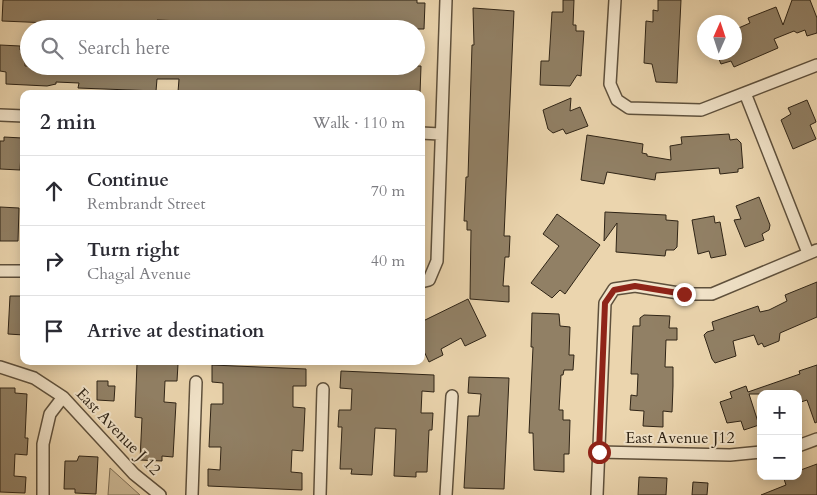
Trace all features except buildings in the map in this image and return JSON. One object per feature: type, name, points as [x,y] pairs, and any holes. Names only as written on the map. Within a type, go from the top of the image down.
[{"type":"street","points":[[425,281],[438,261],[440,134],[446,0]]},
{"type":"street","points":[[615,0],[610,84],[617,100],[629,108],[701,110],[817,64]]},
{"type":"street","points":[[597,495],[605,303],[614,290],[635,286],[684,294],[712,294],[813,252],[746,93]]},
{"type":"street","points":[[0,115],[20,116]]},
{"type":"street","points":[[425,133],[440,134]]},
{"type":"street","points":[[0,270],[20,272]]},
{"type":"street","name":"East Avenue J 12","points":[[0,367],[34,378],[64,397],[134,474],[160,495]]},
{"type":"street","points":[[192,495],[196,382]]},
{"type":"street","points":[[320,495],[323,389]]},
{"type":"street","points":[[446,495],[452,396]]},
{"type":"street","points":[[42,495],[43,444],[50,414],[64,397]]},
{"type":"street","points":[[802,445],[817,439]]},
{"type":"street","name":"East Avenue J12","points":[[599,452],[730,455],[757,452]]},
{"type":"shaded area","points":[[110,468],[140,495],[108,495]]},
{"type":"route","points":[[599,452],[605,303],[614,290],[635,286],[684,294]]}]
